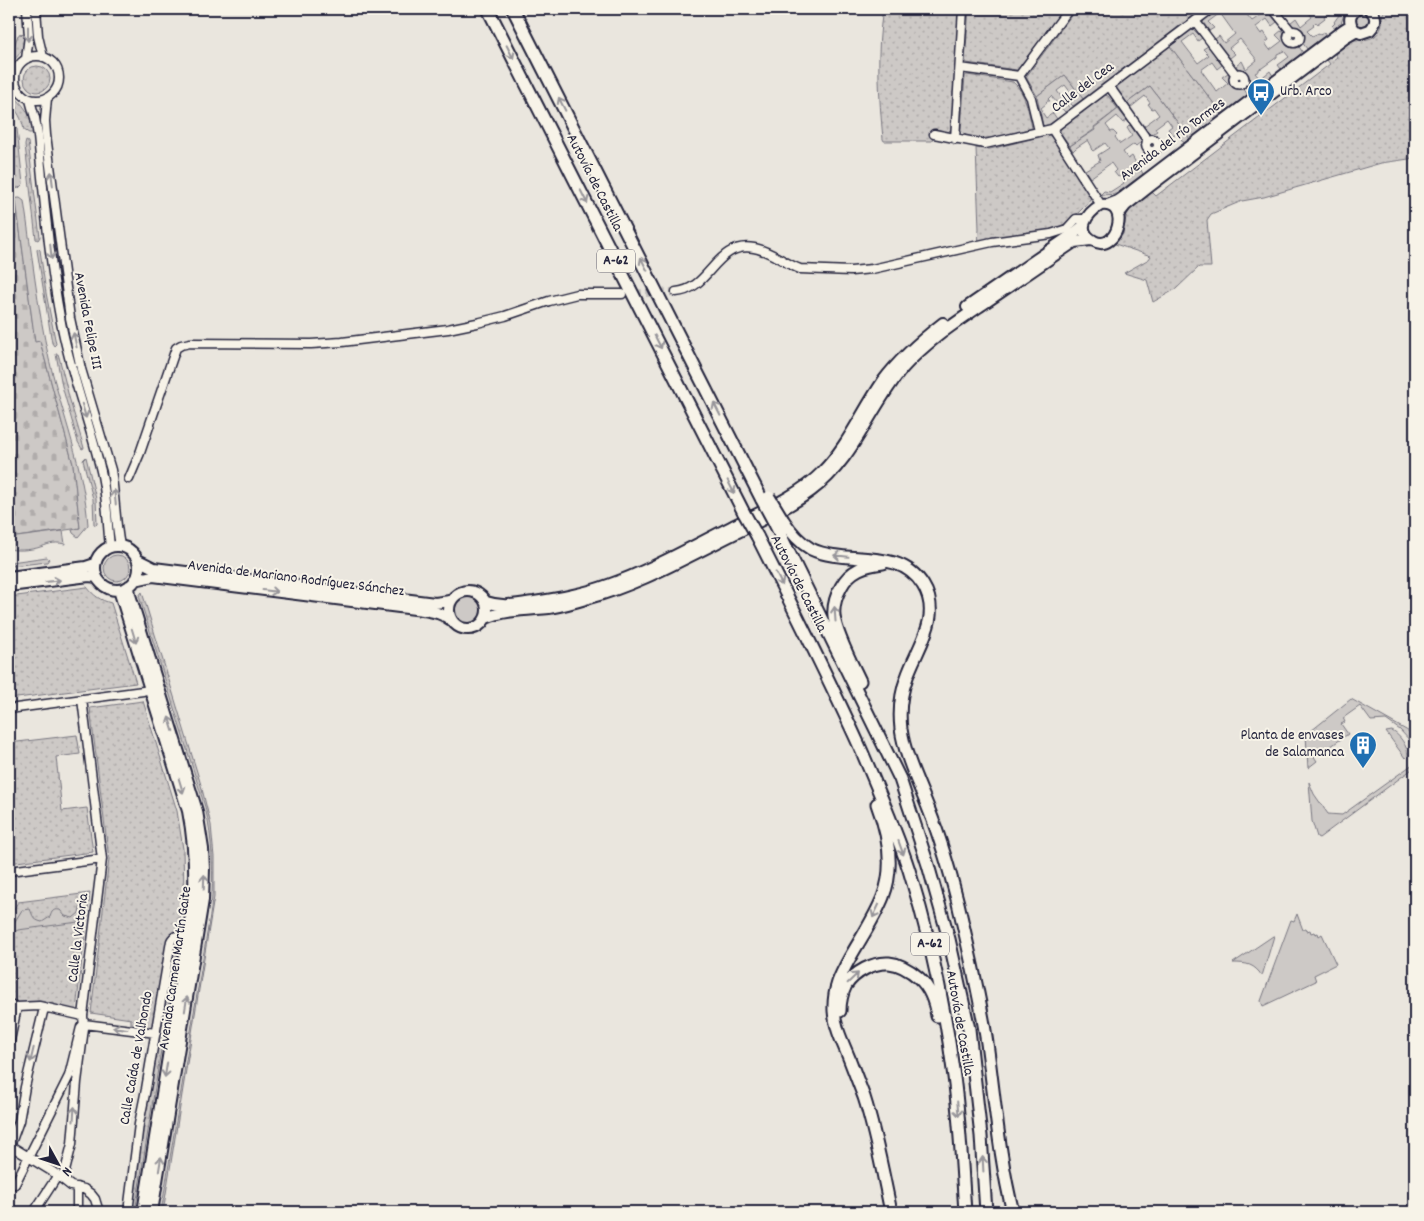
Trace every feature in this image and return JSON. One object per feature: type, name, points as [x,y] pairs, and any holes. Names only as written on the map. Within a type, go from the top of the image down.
[{"type":"highway","name":"Autovía de Castilla","points":[[488,9],[834,690],[888,811],[909,870],[929,943],[946,1026],[961,1139],[965,1212]]},
{"type":"highway","name":"Autovía de Castilla","points":[[513,9],[730,435],[779,522],[900,778],[949,939],[969,1029],[981,1136],[986,1212]]},
{"type":"highway","points":[[779,522],[801,542],[812,549],[840,557],[869,557],[898,564],[910,570],[918,577],[929,597],[931,609],[929,623],[907,677],[901,702],[901,730],[946,860],[960,911],[987,1044],[999,1140],[1014,1212]]},
{"type":"highway","points":[[890,562],[862,567],[844,582],[837,594],[834,617],[837,629],[903,775],[931,861],[949,939]]},
{"type":"highway","points":[[834,690],[881,813],[886,831],[890,865],[888,882],[873,918],[839,976],[834,993],[834,1013],[839,1034],[864,1099],[878,1150],[891,1212]]},
{"type":"highway","points":[[849,1057],[840,1020],[842,998],[846,986],[854,976],[862,971],[877,964],[890,963],[910,971],[921,980],[930,992],[954,1077]]},
{"type":"main road","points":[[1354,28],[1350,20],[1351,14],[1357,9]]},
{"type":"main road","name":"Avenida del río Tormes","points":[[1104,205],[1118,201],[1125,196],[1337,34],[1354,28],[1366,32],[1370,30],[1375,23],[1374,10]]},
{"type":"main road","name":"Avenida del río Tormes","points":[[1118,215],[1126,205],[1342,40],[1354,28]]},
{"type":"main road","points":[[486,602],[486,618],[481,625],[473,629],[464,630],[457,627],[448,614],[450,601],[456,594],[464,591],[473,591],[486,602],[497,606],[549,600],[608,585],[670,558],[769,507],[805,486],[832,462],[883,381],[913,348],[942,324],[1076,232],[1093,211],[1104,205],[1114,209],[1118,215],[1117,228],[1114,236],[1109,240],[1098,243],[1091,240],[1074,242],[947,329],[915,355],[890,386],[838,466],[818,486],[795,502],[666,568],[611,592],[552,607],[500,614],[486,618]]},
{"type":"main road","points":[[1084,222],[1085,232],[1091,240]]},
{"type":"main road","points":[[115,546],[129,549],[138,560],[139,571],[128,586],[106,587],[101,583],[95,571],[95,564],[100,553],[115,546]]},
{"type":"main road","name":"Avenida de Mariano Rodríguez Sánchez","points":[[138,560],[154,568],[435,603],[450,601]]},
{"type":"main road","points":[[9,577],[95,564]]},
{"type":"main road","points":[[9,586],[89,576],[97,577]]},
{"type":"main road","name":"Avenida de Mariano Rodríguez Sánchez","points":[[128,586],[154,576],[428,611],[444,615],[451,620]]},
{"type":"main road","name":"Avenida Carmen Martín Gaite","points":[[128,586],[192,830],[195,868],[194,896],[188,936],[143,1212]]},
{"type":"main road","name":"Avenida Carmen Martín Gaite","points":[[152,1212],[203,900],[204,869],[201,830],[197,811],[190,786],[154,686]]},
{"type":"street","points":[[26,59],[29,36],[27,9]]},
{"type":"street","points":[[36,9],[38,36],[43,57]]},
{"type":"street","points":[[955,139],[964,9]]},
{"type":"street","points":[[1018,76],[1070,9]]},
{"type":"street","name":"Calle del Cea","points":[[934,134],[985,144],[1052,129],[1210,9]]},
{"type":"street","points":[[1273,9],[1291,32]]},
{"type":"street","points":[[1194,21],[1236,74]]},
{"type":"street","points":[[9,69],[34,56],[43,57],[50,60],[58,72],[59,80],[57,87],[47,98],[30,100],[22,96],[13,87],[18,66]]},
{"type":"street","points":[[960,68],[1018,76]]},
{"type":"street","points":[[1018,76],[1031,98],[1040,131]]},
{"type":"street","points":[[1109,86],[1148,141]]},
{"type":"street","name":"Avenida Felipe III","points":[[47,98],[46,135],[70,318],[81,369],[114,486],[117,529],[115,546]]},
{"type":"street","name":"Avenida Felipe III","points":[[30,100],[36,118],[53,273],[60,318],[71,369],[101,468],[115,546]]},
{"type":"street","points":[[1052,129],[1104,205]]},
{"type":"street","points":[[676,292],[684,291],[694,286],[723,256],[742,247],[756,248],[772,253],[800,269],[851,271],[872,269],[992,242],[1051,234],[1066,228],[1076,219],[1084,222]]},
{"type":"street","points":[[129,479],[140,453],[176,348],[181,345],[190,343],[311,344],[342,342],[448,329],[505,316],[549,300],[577,294],[622,294]]},
{"type":"street","points":[[9,708],[82,699],[154,686]]},
{"type":"street","name":"Calle la Victoria","points":[[34,1212],[60,1177],[72,1144],[77,1082],[102,859],[82,699]]},
{"type":"street","points":[[9,871],[102,859]]},
{"type":"street","name":"Calle Caída de Valhondo","points":[[128,1212],[139,1124],[171,941],[176,935],[188,936],[198,930]]},
{"type":"street","points":[[9,1045],[13,1006],[38,1006],[84,1020],[156,1033]]},
{"type":"street","points":[[44,1008],[24,1087],[19,1121],[9,1145],[71,1186],[84,1189],[91,1194],[100,1212]]},
{"type":"street","points":[[15,1184],[69,1076],[80,1028],[84,1020]]},
{"type":"street","points":[[77,1187],[77,1212]]},
{"type":"street","points":[[9,1208],[15,1212]]},
{"type":"green space","points":[[883,9],[959,9],[951,129],[948,132],[935,129],[932,141],[884,141],[883,139],[879,90],[879,58]]},
{"type":"green space","points":[[969,9],[1063,9],[1017,70],[967,63],[965,60]]},
{"type":"green space","points":[[1076,9],[1202,9],[1083,99],[1065,75],[1037,96],[1026,77]]},
{"type":"green space","points":[[1219,9],[1242,9],[1244,11],[1249,9],[1251,11],[1247,15],[1252,21],[1264,13],[1261,9],[1266,9],[1277,22],[1272,26],[1267,19],[1256,27],[1261,34],[1264,32],[1269,40],[1265,43],[1270,50],[1282,41],[1276,35],[1282,30],[1288,43],[1294,46],[1298,45],[1303,53],[1281,69],[1278,65],[1289,57],[1284,51],[1277,54],[1277,57],[1255,73],[1260,79],[1270,71],[1273,76],[1252,91],[1246,84],[1247,75],[1236,66],[1242,61],[1246,69],[1257,60],[1240,39],[1229,48],[1235,54],[1230,58],[1215,39],[1219,36],[1224,43],[1235,34],[1220,13],[1208,22],[1214,28],[1209,31],[1203,22]]},
{"type":"green space","points":[[1299,9],[1346,9],[1341,23],[1334,29],[1332,26],[1339,15],[1335,10],[1329,15],[1327,13],[1324,16],[1325,18],[1317,24],[1316,22],[1307,31],[1312,36],[1319,33],[1320,35],[1324,32],[1326,35],[1307,49],[1302,42],[1304,35],[1290,23],[1296,18],[1301,26],[1312,17],[1307,10],[1302,13]]},
{"type":"green space","points":[[1386,9],[1415,9],[1415,156],[1409,159],[1381,163],[1264,197],[1242,201],[1211,214],[1207,220],[1211,267],[1199,267],[1176,289],[1153,302],[1147,280],[1124,273],[1151,256],[1115,244],[1123,234],[1126,217],[1130,209],[1152,192],[1156,196],[1330,64],[1327,60],[1330,57],[1333,60],[1337,57],[1335,54],[1353,40],[1367,39],[1375,36],[1380,29]]},
{"type":"green space","points":[[1362,12],[1368,14],[1370,20],[1368,26],[1362,28],[1356,26],[1354,20],[1356,14]]},
{"type":"green space","points":[[1193,29],[1202,38],[1198,41],[1193,34],[1182,42],[1198,63],[1209,55],[1203,49],[1208,46],[1222,65],[1217,69],[1212,62],[1201,70],[1217,92],[1228,83],[1222,77],[1228,73],[1233,86],[1243,88],[1248,95],[1222,114],[1170,46]]},
{"type":"green space","points":[[26,34],[21,51],[9,63],[9,53],[18,35]]},
{"type":"green space","points":[[1170,46],[1222,114],[1190,139],[1150,86],[1127,103],[1116,90],[1117,86]]},
{"type":"green space","points":[[37,66],[46,70],[50,79],[46,88],[37,92],[28,88],[24,79],[28,70]]},
{"type":"green space","points":[[1065,75],[1083,99],[1073,106],[1070,103],[1075,98],[1065,85],[1057,91],[1070,109],[1065,112],[1051,96],[1048,99],[1050,101],[1047,101],[1041,108],[1042,112],[1046,118],[1053,113],[1057,119],[1043,126],[1037,96]]},
{"type":"green space","points":[[965,76],[1013,82],[1024,97],[1032,128],[995,137],[975,138],[967,136],[961,131]]},
{"type":"green space","points":[[1150,86],[1190,139],[1184,143],[1177,133],[1173,135],[1168,129],[1172,126],[1167,119],[1155,128],[1157,131],[1151,135],[1144,126],[1159,115],[1148,104],[1150,103],[1145,96],[1130,108],[1127,103]]},
{"type":"green space","points":[[9,93],[26,110],[34,133],[24,130],[19,115],[9,103]]},
{"type":"green space","points":[[1105,95],[1108,96],[1118,109],[1094,127],[1095,129],[1070,146],[1060,132],[1061,128]]},
{"type":"green space","points":[[1118,109],[1127,120],[1123,123],[1117,116],[1106,125],[1111,132],[1113,131],[1117,135],[1115,137],[1120,144],[1132,136],[1127,128],[1130,125],[1142,141],[1123,152],[1128,159],[1132,156],[1136,163],[1133,166],[1138,172],[1141,170],[1143,174],[1116,194],[1102,195],[1104,191],[1110,192],[1124,183],[1120,176],[1118,177],[1114,172],[1116,170],[1111,163],[1090,178],[1085,170],[1100,161],[1098,155],[1109,148],[1105,143],[1093,151],[1088,140],[1073,151],[1070,146],[1095,130],[1094,128]]},
{"type":"green space","points":[[9,125],[13,125],[17,129],[23,184],[19,188],[9,190]]},
{"type":"green space","points":[[1048,135],[1052,137],[1091,197],[1089,201],[1058,228],[978,243],[976,148],[990,149]]},
{"type":"green space","points":[[26,141],[28,142],[40,237],[38,240],[36,239]]},
{"type":"green space","points":[[20,198],[24,201],[38,300],[49,359],[77,462],[86,504],[88,525],[78,537],[72,530],[80,528],[73,464],[40,341],[35,342],[16,201],[9,202],[9,199]]},
{"type":"green space","points":[[16,201],[35,341],[40,341],[73,464],[80,528],[9,538],[9,202]]},
{"type":"green space","points":[[38,248],[40,250],[56,344],[54,346],[52,343]]},
{"type":"green space","points":[[56,354],[59,357],[84,448],[82,449],[78,442],[62,386]]},
{"type":"green space","points":[[86,457],[96,499],[96,525],[94,524],[93,499],[83,460]]},
{"type":"green space","points":[[63,531],[65,544],[53,543],[27,550],[9,549],[9,538]]},
{"type":"green space","points":[[117,555],[126,559],[130,568],[126,577],[117,581],[108,577],[104,568],[108,559]]},
{"type":"green space","points":[[47,557],[49,559],[47,562],[9,565],[11,562]]},
{"type":"green space","points":[[87,587],[98,597],[111,603],[136,683],[9,699],[9,597]]},
{"type":"green space","points":[[142,592],[201,785],[211,825],[214,857],[214,897],[163,1212],[161,1212],[211,909],[212,858],[210,832],[205,807],[139,596]]},
{"type":"green space","points":[[467,595],[478,599],[482,610],[478,621],[467,625],[456,621],[452,610],[456,599]]},
{"type":"green space","points":[[1351,699],[1415,735],[1415,767],[1319,838],[1312,821],[1309,782],[1314,794],[1328,814],[1342,815],[1413,764],[1413,744],[1400,730],[1386,720],[1371,721],[1360,706],[1343,718],[1345,722],[1341,724],[1348,734],[1327,749],[1328,752],[1326,754],[1321,747],[1312,754],[1317,761],[1308,768],[1306,735]]},
{"type":"green space","points":[[143,701],[177,811],[183,849],[184,893],[178,930],[170,934],[154,1030],[131,1027],[131,1019],[91,1013],[109,859],[90,708]]},
{"type":"green space","points":[[1392,731],[1398,735],[1405,745],[1408,755],[1405,758],[1386,732]]},
{"type":"green space","points":[[77,735],[80,754],[56,757],[62,811],[87,808],[93,852],[9,863],[9,743]]},
{"type":"green space","points":[[90,893],[76,1010],[41,1001],[20,1003],[9,1001],[9,917],[18,902]]},
{"type":"green space","points":[[82,901],[89,901],[86,921],[18,930],[14,932],[9,940],[9,931],[22,910],[30,909],[35,919],[42,922],[50,917],[54,910],[60,910],[65,916],[73,918],[79,913]]},
{"type":"green space","points":[[1297,914],[1303,930],[1310,930],[1311,933],[1314,932],[1315,934],[1318,933],[1319,936],[1322,934],[1336,964],[1314,975],[1316,981],[1263,1006],[1261,1001],[1291,920],[1294,921]]},
{"type":"green space","points":[[1273,936],[1262,976],[1250,965],[1233,963]]},
{"type":"green space","points":[[177,942],[135,1212],[131,1212],[144,1117],[163,1020],[175,943]]},
{"type":"tunnel","points":[[622,294],[676,292]]},
{"type":"place","name":"Urb. Arco","points":[[1261,116]]},
{"type":"place","name":"Planta de envases de Salamanca","points":[[1363,769]]}]
